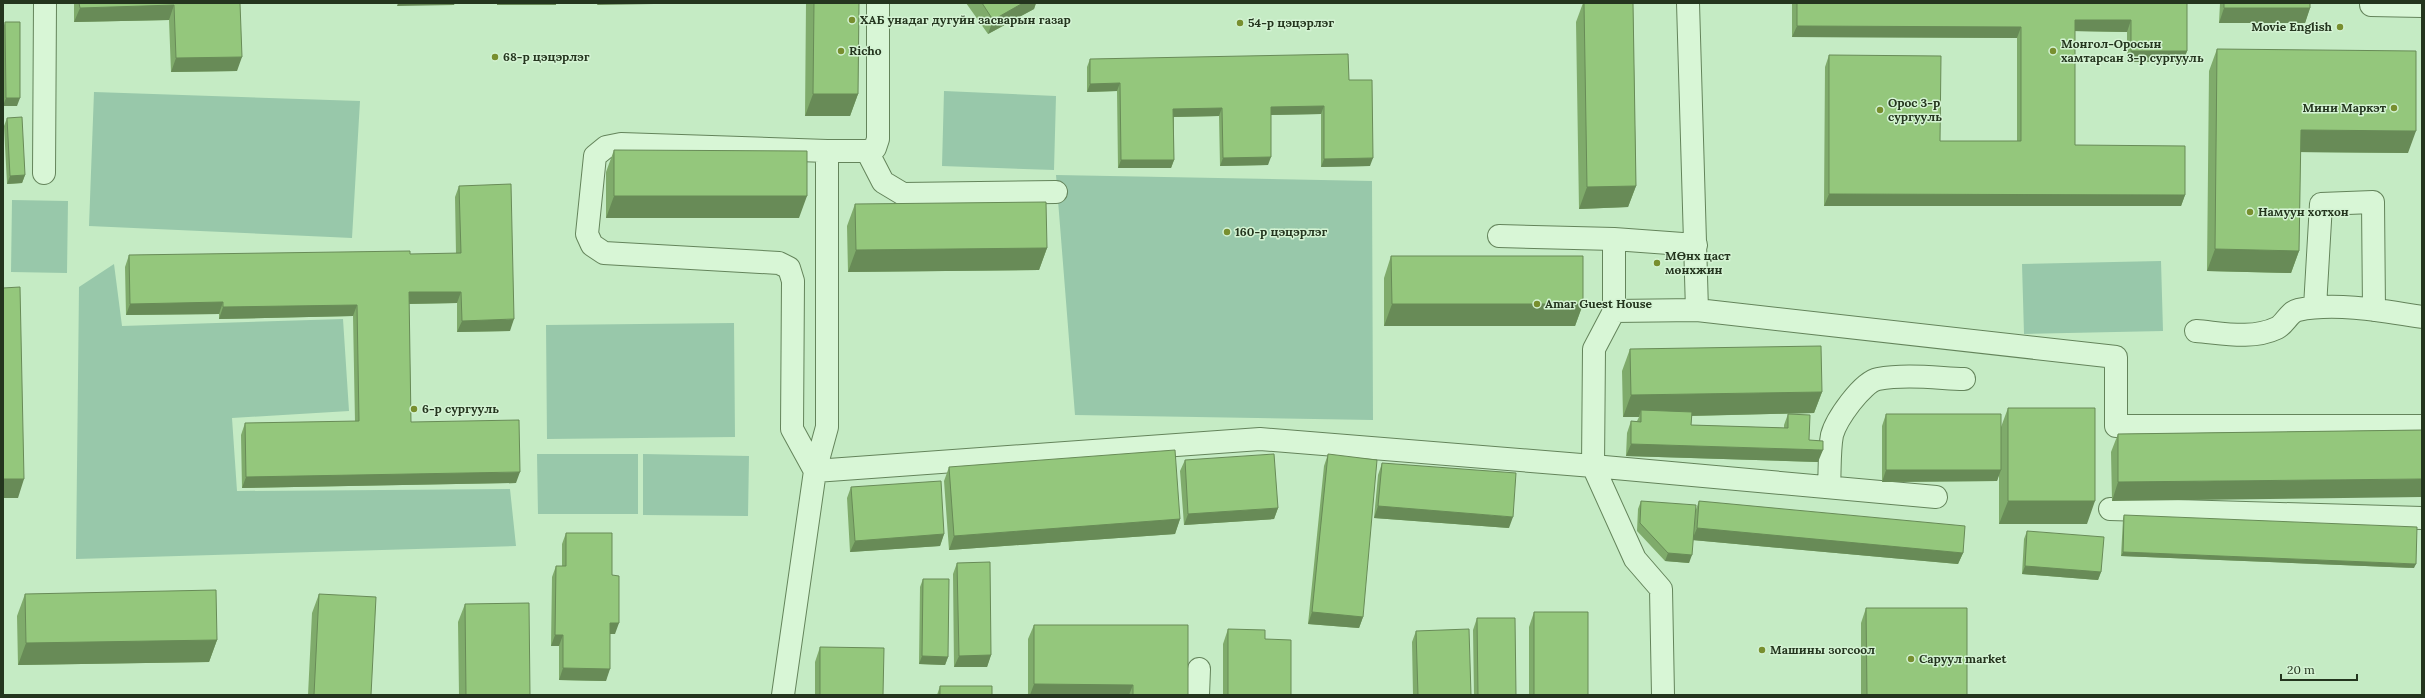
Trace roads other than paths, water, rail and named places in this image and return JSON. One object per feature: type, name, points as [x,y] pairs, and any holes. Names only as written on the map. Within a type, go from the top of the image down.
[{"type":"street","points":[[44,173],[45,3]]},
{"type":"street","points":[[815,471],[792,430],[793,281],[789,268],[779,263],[604,253],[592,245],[587,234],[595,156],[606,147],[621,144],[827,151],[867,151],[875,148],[878,139],[878,3]]},
{"type":"street","points":[[1688,3],[1697,310]]},
{"type":"street","points":[[2371,5],[2422,6]]},
{"type":"street","points":[[783,695],[815,471],[828,427],[827,151]]},
{"type":"street","points":[[867,151],[883,182],[903,194],[1056,192]]},
{"type":"street","points":[[2315,307],[2321,204],[2374,202],[2374,310]]},
{"type":"street","points":[[1499,236],[1614,239],[1696,244]]},
{"type":"street","points":[[1614,239],[1614,311],[1594,349],[1593,466],[1635,559],[1661,589],[1663,695]]},
{"type":"street","points":[[2196,331],[2248,336],[2278,328],[2295,311],[2315,307],[2374,310],[2422,317]]},
{"type":"street","points":[[1614,311],[1697,310],[2116,357],[2116,426],[2422,426]]},
{"type":"street","points":[[1829,487],[1832,434],[1846,409],[1860,391],[1876,380],[1904,377],[1964,379]]},
{"type":"street","points":[[815,471],[1260,440],[1593,466],[1936,498]]},
{"type":"street","points":[[2110,509],[2422,518]]},
{"type":"street","points":[[1198,695],[1199,669]]},
{"type":"place","name":"ХАБ унадаг дугуйн засварын газар","points":[[852,20]]},
{"type":"place","name":"54-р цэцэрлэг","points":[[1240,23]]},
{"type":"place","name":"Movie English","points":[[2340,27]]},
{"type":"place","name":"Richo","points":[[841,51]]},
{"type":"place","name":"Монгол-Оросын хамтарсан 3-р сургууль","points":[[2053,51]]},
{"type":"place","name":"68-р цэцэрлэг","points":[[495,57]]},
{"type":"place","name":"Мини Маркэт","points":[[2394,108]]},
{"type":"place","name":"Орос 3-р сургууль","points":[[1880,110]]},
{"type":"place","name":"Намуун хотхон","points":[[2250,212]]},
{"type":"place","name":"160-р цэцэрлэг","points":[[1227,232]]},
{"type":"place","name":"МӨнх цаст мөнхжин","points":[[1657,263]]},
{"type":"place","name":"Amar Guest House","points":[[1537,304]]},
{"type":"place","name":"6-р сургууль","points":[[414,409]]},
{"type":"place","name":"Машины зогсоол","points":[[1762,650]]},
{"type":"place","name":"Саруул market","points":[[1911,659]]}]
